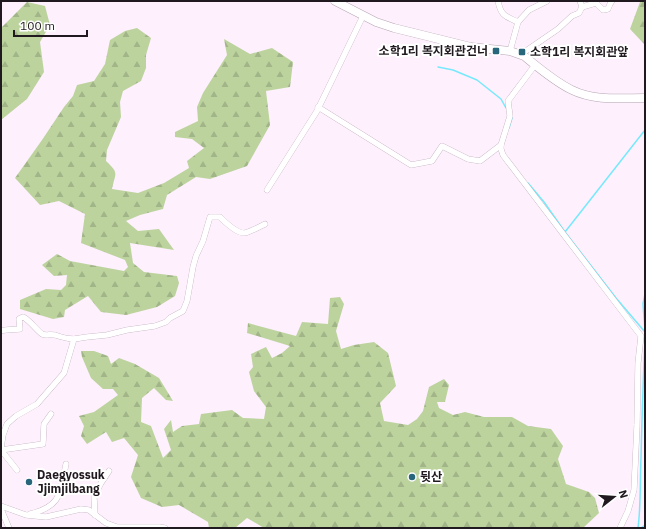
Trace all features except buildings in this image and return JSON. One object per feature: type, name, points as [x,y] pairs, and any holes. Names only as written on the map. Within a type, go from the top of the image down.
[{"type":"street","points":[[335,1],[376,22],[394,28],[471,47],[524,53],[558,29],[572,16],[579,13],[581,4],[596,3],[603,10],[608,9],[612,1]]},
{"type":"street","points":[[498,1],[501,11],[505,16],[518,22]]},
{"type":"street","points":[[529,10],[532,1]]},
{"type":"street","points":[[514,52],[518,22],[529,10],[547,1]]},
{"type":"street","points":[[267,190],[318,107],[363,16]]},
{"type":"street","points":[[514,52],[524,56],[534,65],[572,91],[605,98],[645,98]]},
{"type":"street","points":[[534,65],[508,101],[510,116],[501,145],[503,155],[643,335],[638,362],[634,490],[628,511],[620,528]]},
{"type":"street","points":[[318,107],[411,165],[432,161],[442,146],[468,159],[480,161],[495,148],[501,145]]},
{"type":"street","points":[[1,331],[8,329],[16,330],[20,328],[19,319],[23,318],[28,320],[40,333],[45,336],[54,335],[74,340],[155,326],[166,322],[183,311],[187,301],[192,267],[203,240],[210,216],[220,217],[236,231],[244,233],[265,224]]},
{"type":"street","points":[[17,470],[1,449],[6,424],[37,404],[64,373],[74,340]]},
{"type":"street","points":[[1,449],[43,444],[44,424],[51,414]]},
{"type":"street","points":[[26,515],[36,513],[51,506],[60,495],[66,464]]},
{"type":"street","points":[[95,515],[94,496],[109,471]]},
{"type":"street","points":[[1,508],[26,515],[46,517],[81,509],[89,510],[106,523],[117,527],[165,528]]},
{"type":"street","points":[[1,508],[9,528]]},
{"type":"green space","points":[[639,1],[645,1],[645,45],[630,29],[640,2]]},
{"type":"green space","points":[[27,2],[45,6],[50,25],[40,42],[44,72],[27,99],[1,120],[1,28]]},
{"type":"green space","points":[[137,28],[151,38],[146,55],[146,68],[141,81],[123,91],[120,102],[121,117],[107,150],[106,161],[115,171],[112,189],[138,193],[164,183],[189,168],[187,161],[204,148],[192,139],[175,137],[175,132],[198,121],[197,107],[203,93],[227,55],[224,39],[250,54],[272,48],[293,62],[290,87],[266,91],[270,125],[247,166],[210,179],[196,177],[167,195],[163,209],[140,215],[126,221],[138,231],[159,229],[174,250],[130,243],[133,263],[144,272],[177,276],[179,283],[175,296],[157,307],[126,315],[101,312],[88,296],[65,310],[64,317],[53,319],[20,309],[20,300],[46,289],[61,290],[66,285],[67,275],[54,276],[42,265],[57,254],[70,261],[124,271],[128,267],[125,260],[81,243],[85,214],[59,201],[40,205],[15,178],[73,96],[77,85],[94,81],[105,64],[110,40],[125,31]]},
{"type":"green space","points":[[340,297],[344,304],[336,331],[341,349],[354,345],[374,342],[388,353],[396,386],[380,403],[384,421],[408,425],[417,419],[423,411],[429,387],[444,379],[449,385],[445,402],[437,402],[439,408],[453,415],[465,412],[484,417],[512,417],[528,426],[551,429],[563,446],[558,459],[566,484],[589,492],[595,498],[599,513],[583,528],[264,528],[247,518],[235,528],[209,528],[208,522],[179,505],[162,507],[141,498],[131,477],[138,455],[124,438],[112,442],[106,432],[87,444],[81,436],[84,426],[79,416],[94,412],[118,395],[113,389],[103,389],[91,378],[81,351],[94,351],[108,356],[111,364],[119,358],[135,364],[159,378],[173,401],[166,400],[154,388],[142,398],[141,422],[151,426],[163,458],[171,450],[164,429],[171,420],[173,432],[182,426],[199,424],[201,414],[232,410],[243,418],[264,419],[266,407],[254,391],[249,372],[253,367],[251,354],[266,347],[272,358],[282,353],[290,346],[247,333],[248,323],[296,336],[302,322],[328,324],[330,298]]},
{"type":"waterway","points":[[438,67],[453,70],[477,80],[501,99],[506,108]]},
{"type":"waterway","points":[[509,128],[512,118]]},
{"type":"waterway","points":[[645,130],[565,232],[616,298],[645,332]]},
{"type":"waterway","points":[[528,183],[544,202],[565,232]]},
{"type":"waterway","points":[[645,294],[643,304],[645,330]]},
{"type":"waterway","points":[[638,528],[645,342]]},
{"type":"waterway","points":[[641,528],[645,525]]},
{"type":"place","name":"소학1리 복지회관건너","points":[[496,51]]},
{"type":"place","name":"소학1리 복지회관앞","points":[[522,52]]},
{"type":"place","name":"뒷산","points":[[412,477]]},
{"type":"place","name":"Daegyossuk Jjimjilbang","points":[[29,482]]}]
